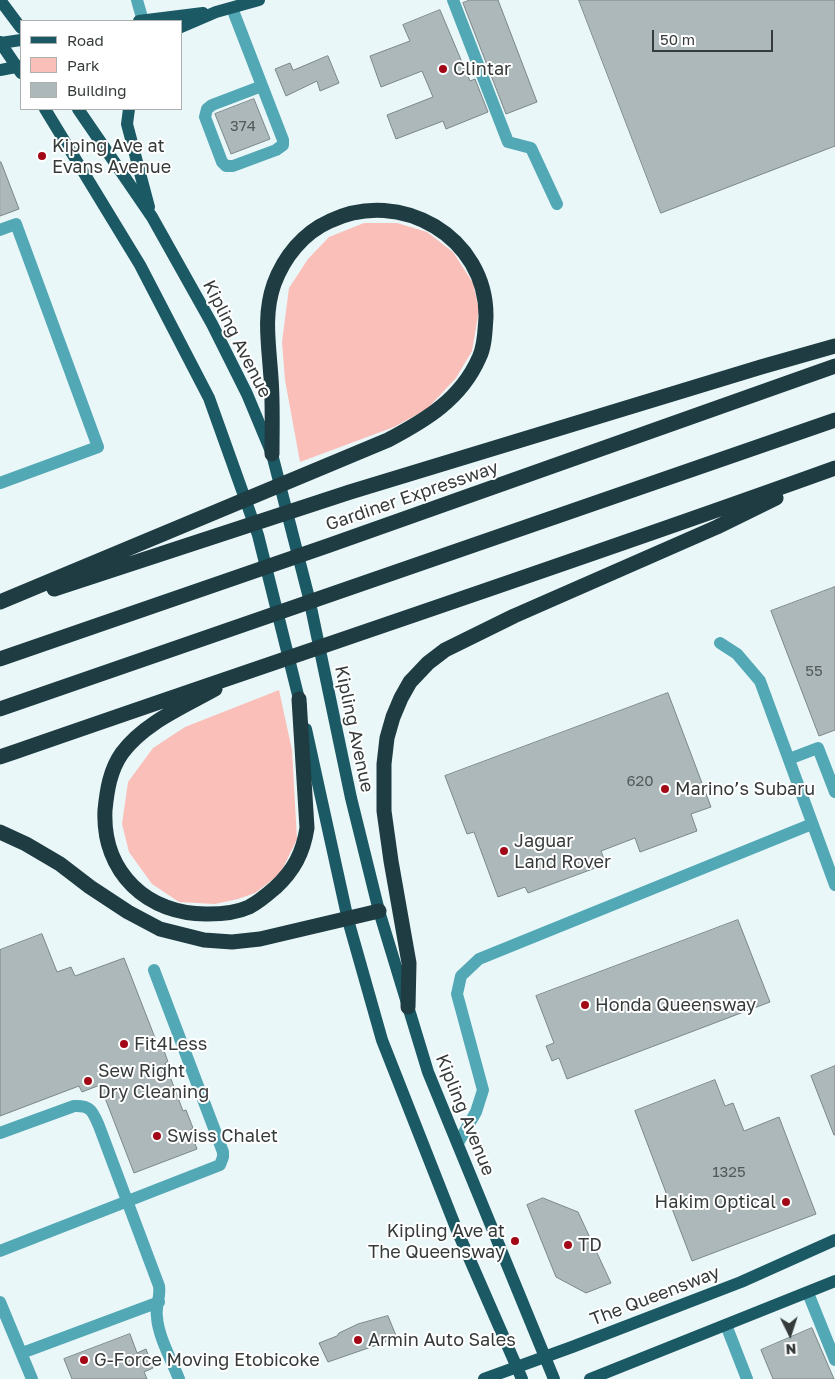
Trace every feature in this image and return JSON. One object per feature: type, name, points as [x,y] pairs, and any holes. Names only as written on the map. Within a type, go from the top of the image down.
[{"type":"highway","points":[[0,602],[388,440],[439,411],[465,381],[479,357],[486,332],[486,301],[479,277],[456,242],[443,231],[422,219],[397,211],[366,209],[339,216],[317,227],[296,246],[283,263],[273,286],[268,312],[267,337],[272,379],[272,454]]},
{"type":"highway","name":"Gardiner Expressway","points":[[0,607],[350,492],[761,366],[835,346]]},
{"type":"highway","name":"Gardiner Expressway","points":[[0,659],[330,545],[835,366]]},
{"type":"highway","points":[[0,709],[835,420]]},
{"type":"highway","points":[[0,757],[637,539],[835,469]]},
{"type":"highway","points":[[408,1007],[409,963],[384,811],[384,764],[387,738],[401,698],[410,682],[445,650],[514,616],[717,527],[835,469]]},
{"type":"highway","points":[[246,672],[152,725],[122,753],[113,769],[107,791],[105,817],[107,836],[112,854],[129,884],[148,899],[174,911],[195,914],[235,912],[263,899],[287,876],[299,859],[305,845],[307,828],[299,699]]},
{"type":"highway","points":[[0,832],[26,844],[60,864],[128,912],[160,929],[204,940],[232,942],[260,939],[348,920],[379,911]]},
{"type":"main road","points":[[0,0],[20,27]]},
{"type":"main road","points":[[149,20],[216,12],[259,0]]},
{"type":"main road","points":[[182,27],[216,12]]},
{"type":"main road","points":[[20,40],[0,43],[20,69]]},
{"type":"main road","points":[[0,70],[20,69]]},
{"type":"main road","points":[[46,110],[140,265],[209,398],[258,535],[299,699],[348,920],[382,1040],[456,1228],[522,1379]]},
{"type":"main road","name":"Kipling Avenue","points":[[79,110],[152,217],[212,324],[247,394],[272,454],[309,598],[350,798],[379,911],[408,1007],[428,1072],[554,1379]]},
{"type":"main road","points":[[129,110],[127,124],[152,217]]},
{"type":"main road","name":"The Queensway","points":[[484,1379],[741,1282],[835,1240]]},
{"type":"main road","points":[[590,1379],[835,1282]]},
{"type":"street","points":[[137,0],[141,20]]},
{"type":"street","points":[[453,0],[508,142],[531,148],[557,204]]},
{"type":"street","points":[[232,8],[283,140],[282,145],[276,150],[233,166],[226,166],[222,162],[205,117],[207,110],[212,105],[262,86]]},
{"type":"street","points":[[0,230],[16,224],[98,447],[0,483]]},
{"type":"street","points":[[720,643],[737,654],[760,681],[835,884]]},
{"type":"street","points":[[788,759],[818,748],[835,792]]},
{"type":"street","points":[[458,1144],[476,1112],[483,1090],[457,994],[461,976],[479,959],[812,824]]},
{"type":"street","points":[[0,1251],[220,1165],[223,1157],[220,1142],[154,970]]},
{"type":"street","points":[[0,1133],[64,1109],[83,1105],[88,1107],[100,1126],[159,1286],[159,1302],[156,1315],[159,1328],[179,1379]]},
{"type":"street","points":[[808,1293],[835,1360]]},
{"type":"street","points":[[0,1302],[32,1379]]},
{"type":"street","points":[[22,1353],[159,1302]]},
{"type":"street","points":[[726,1325],[747,1379]]},
{"type":"green space","points":[[364,223],[397,223],[427,232],[453,252],[473,283],[479,310],[472,351],[456,378],[427,409],[394,427],[300,462],[285,380],[282,342],[289,288],[308,259],[329,237]]},
{"type":"green space","points":[[279,690],[292,750],[297,839],[280,874],[255,893],[215,904],[179,902],[152,884],[129,852],[122,824],[128,782],[153,748],[185,727]]},
{"type":"building","points":[[470,0],[498,0],[537,102],[506,114],[463,3]]},
{"type":"building","points":[[579,0],[835,0],[835,146],[661,213]]},
{"type":"building","name":"Clintar","points":[[440,10],[470,81],[475,79],[488,112],[446,129],[443,121],[396,139],[387,115],[433,97],[422,71],[381,87],[370,56],[410,41],[403,25]]},
{"type":"building","points":[[328,56],[339,83],[320,91],[317,81],[286,96],[275,69],[290,63],[293,70]]},
{"type":"building","points":[[254,99],[270,139],[231,154],[215,114]]},
{"type":"building","points":[[0,162],[19,209],[0,216]]},
{"type":"building","points":[[835,587],[835,730],[819,736],[771,611]]},
{"type":"building","points":[[668,693],[711,807],[691,814],[697,831],[640,852],[635,838],[601,851],[606,864],[528,893],[525,887],[498,897],[474,832],[467,834],[445,776]]},
{"type":"building","points":[[738,920],[770,1002],[567,1079],[559,1058],[552,1061],[546,1046],[554,1043],[536,996]]},
{"type":"building","points":[[42,934],[57,972],[71,967],[75,976],[124,958],[157,1043],[161,1042],[168,1062],[165,1063],[183,1111],[186,1110],[193,1128],[190,1130],[197,1149],[134,1173],[100,1085],[82,1092],[79,1086],[0,1116],[0,950]]},
{"type":"building","points":[[835,1066],[835,1135],[834,1135],[811,1076]]},
{"type":"building","points":[[715,1080],[725,1106],[733,1103],[744,1131],[779,1117],[816,1214],[692,1261],[635,1111]]},
{"type":"building","name":"TD","points":[[543,1198],[578,1212],[611,1283],[586,1293],[556,1277],[527,1205]]},
{"type":"building","name":"Armin Auto Sales","points":[[388,1316],[397,1338],[328,1362],[319,1343],[337,1336],[339,1333],[358,1324]]},
{"type":"building","points":[[812,1328],[834,1379],[773,1379],[761,1350]]},
{"type":"building","points":[[130,1334],[137,1353],[146,1349],[153,1368],[144,1372],[147,1379],[72,1379],[64,1359]]},
{"type":"place","name":"Clintar","points":[[443,69]]},
{"type":"place","name":"Kiping Ave at Evans Avenue","points":[[42,156]]},
{"type":"place","name":"Marino’s Subaru","points":[[665,789]]},
{"type":"place","name":"Jaguar Land Rover","points":[[504,851]]},
{"type":"place","name":"Honda Queensway","points":[[585,1005]]},
{"type":"place","name":"Fit4Less","points":[[124,1044]]},
{"type":"place","name":"Sew Right Dry Cleaning","points":[[88,1081]]},
{"type":"place","name":"Swiss Chalet","points":[[157,1136]]},
{"type":"place","name":"Hakim Optical","points":[[786,1202]]},
{"type":"place","name":"Kipling Ave at The Queensway","points":[[515,1241]]},
{"type":"place","name":"TD","points":[[568,1245]]},
{"type":"place","name":"Armin Auto Sales","points":[[358,1340]]},
{"type":"place","name":"G-Force Moving Etobicoke","points":[[84,1360]]}]
